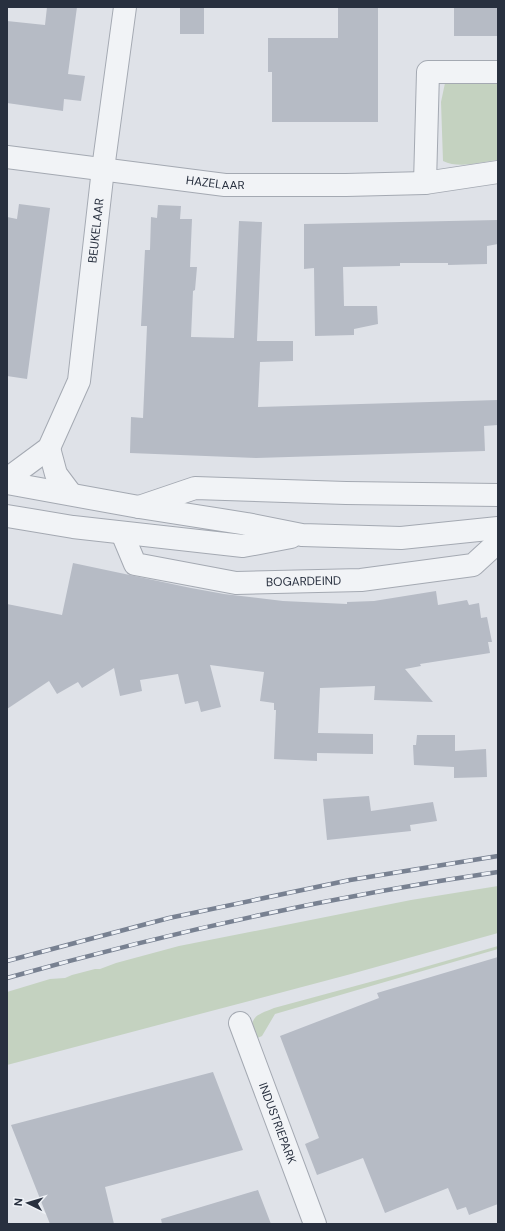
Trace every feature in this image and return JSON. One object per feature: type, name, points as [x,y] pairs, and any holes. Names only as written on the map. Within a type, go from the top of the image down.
[{"type":"street","name":"BEUKELAAR","points":[[7,479],[49,448],[79,381],[103,169],[125,7]]},
{"type":"street","points":[[426,183],[428,72],[498,72]]},
{"type":"street","name":"HAZELAAR","points":[[7,157],[225,185],[346,185],[426,183],[498,172]]},
{"type":"street","points":[[49,448],[56,474],[71,494]]},
{"type":"street","points":[[7,482],[139,507],[247,524],[302,535],[401,538],[498,528]]},
{"type":"street","points":[[139,507],[195,488],[346,493],[498,495]]},
{"type":"street","points":[[7,516],[73,527],[243,546],[302,535]]},
{"type":"street","name":"BOGARDEIND","points":[[122,533],[135,564],[236,583],[361,580],[473,565],[498,542]]},
{"type":"street","name":"INDUSTRIEPARK","points":[[240,1023],[315,1224]]},
{"type":"green space","points":[[498,78],[498,160],[463,165],[443,161],[441,102],[445,83]]},
{"type":"green space","points":[[498,886],[498,933],[351,974],[7,1065],[7,992],[50,979],[65,978],[95,969],[100,969],[116,963],[179,946],[411,900]]},
{"type":"green space","points":[[498,946],[498,949],[275,1014],[262,1036],[253,1040],[252,1026],[254,1018],[274,1008]]},
{"type":"building","points":[[47,7],[77,7],[68,74],[85,76],[81,101],[64,99],[63,111],[7,103],[7,21],[45,25]]},
{"type":"building","points":[[180,7],[204,7],[204,34],[180,34]]},
{"type":"building","points":[[338,7],[378,7],[378,122],[272,122],[272,72],[268,72],[268,38],[338,38]]},
{"type":"building","points":[[454,7],[498,7],[498,36],[454,36]]},
{"type":"building","points":[[19,204],[50,208],[27,379],[7,376],[7,217],[17,219]]},
{"type":"building","points":[[158,205],[181,206],[180,219],[192,219],[190,267],[197,267],[195,290],[193,291],[191,337],[234,338],[239,221],[262,222],[257,341],[293,341],[293,361],[260,362],[258,407],[498,400],[498,425],[484,426],[485,451],[256,458],[130,453],[131,417],[143,418],[147,326],[141,326],[145,250],[150,250],[151,217],[157,218]]},
{"type":"building","points":[[498,220],[498,244],[487,246],[487,264],[448,265],[448,263],[400,263],[400,266],[343,267],[344,306],[377,306],[378,324],[354,329],[354,335],[315,336],[314,268],[304,269],[304,224]]},
{"type":"building","points":[[73,563],[224,594],[283,601],[347,604],[347,602],[374,601],[436,591],[438,605],[467,600],[469,605],[479,603],[481,618],[487,617],[492,642],[488,642],[490,653],[420,664],[421,666],[405,669],[433,702],[374,700],[375,686],[320,688],[318,733],[373,734],[373,754],[317,753],[317,761],[274,759],[276,710],[274,710],[274,703],[260,701],[264,672],[210,665],[221,707],[201,712],[198,701],[185,704],[178,674],[140,680],[142,691],[120,696],[114,668],[82,688],[78,682],[57,694],[49,681],[7,709],[7,604],[62,615]]},
{"type":"building","points":[[417,735],[455,735],[455,751],[486,749],[487,777],[454,778],[454,767],[414,765],[413,745],[416,745]]},
{"type":"building","points":[[369,796],[371,811],[433,802],[437,821],[410,825],[411,831],[327,840],[323,799]]},
{"type":"building","points":[[498,957],[498,1204],[469,1215],[466,1207],[457,1210],[448,1188],[385,1213],[363,1158],[317,1175],[305,1144],[319,1138],[280,1036],[379,998],[377,993]]},
{"type":"building","points":[[213,1072],[243,1150],[105,1187],[114,1224],[50,1224],[11,1125]]},
{"type":"building","points":[[258,1190],[271,1224],[162,1224],[161,1219]]},
{"type":"railway","points":[[7,961],[169,918],[350,880],[498,856]]},
{"type":"railway","points":[[7,978],[128,946],[251,917],[374,892],[498,872]]}]
